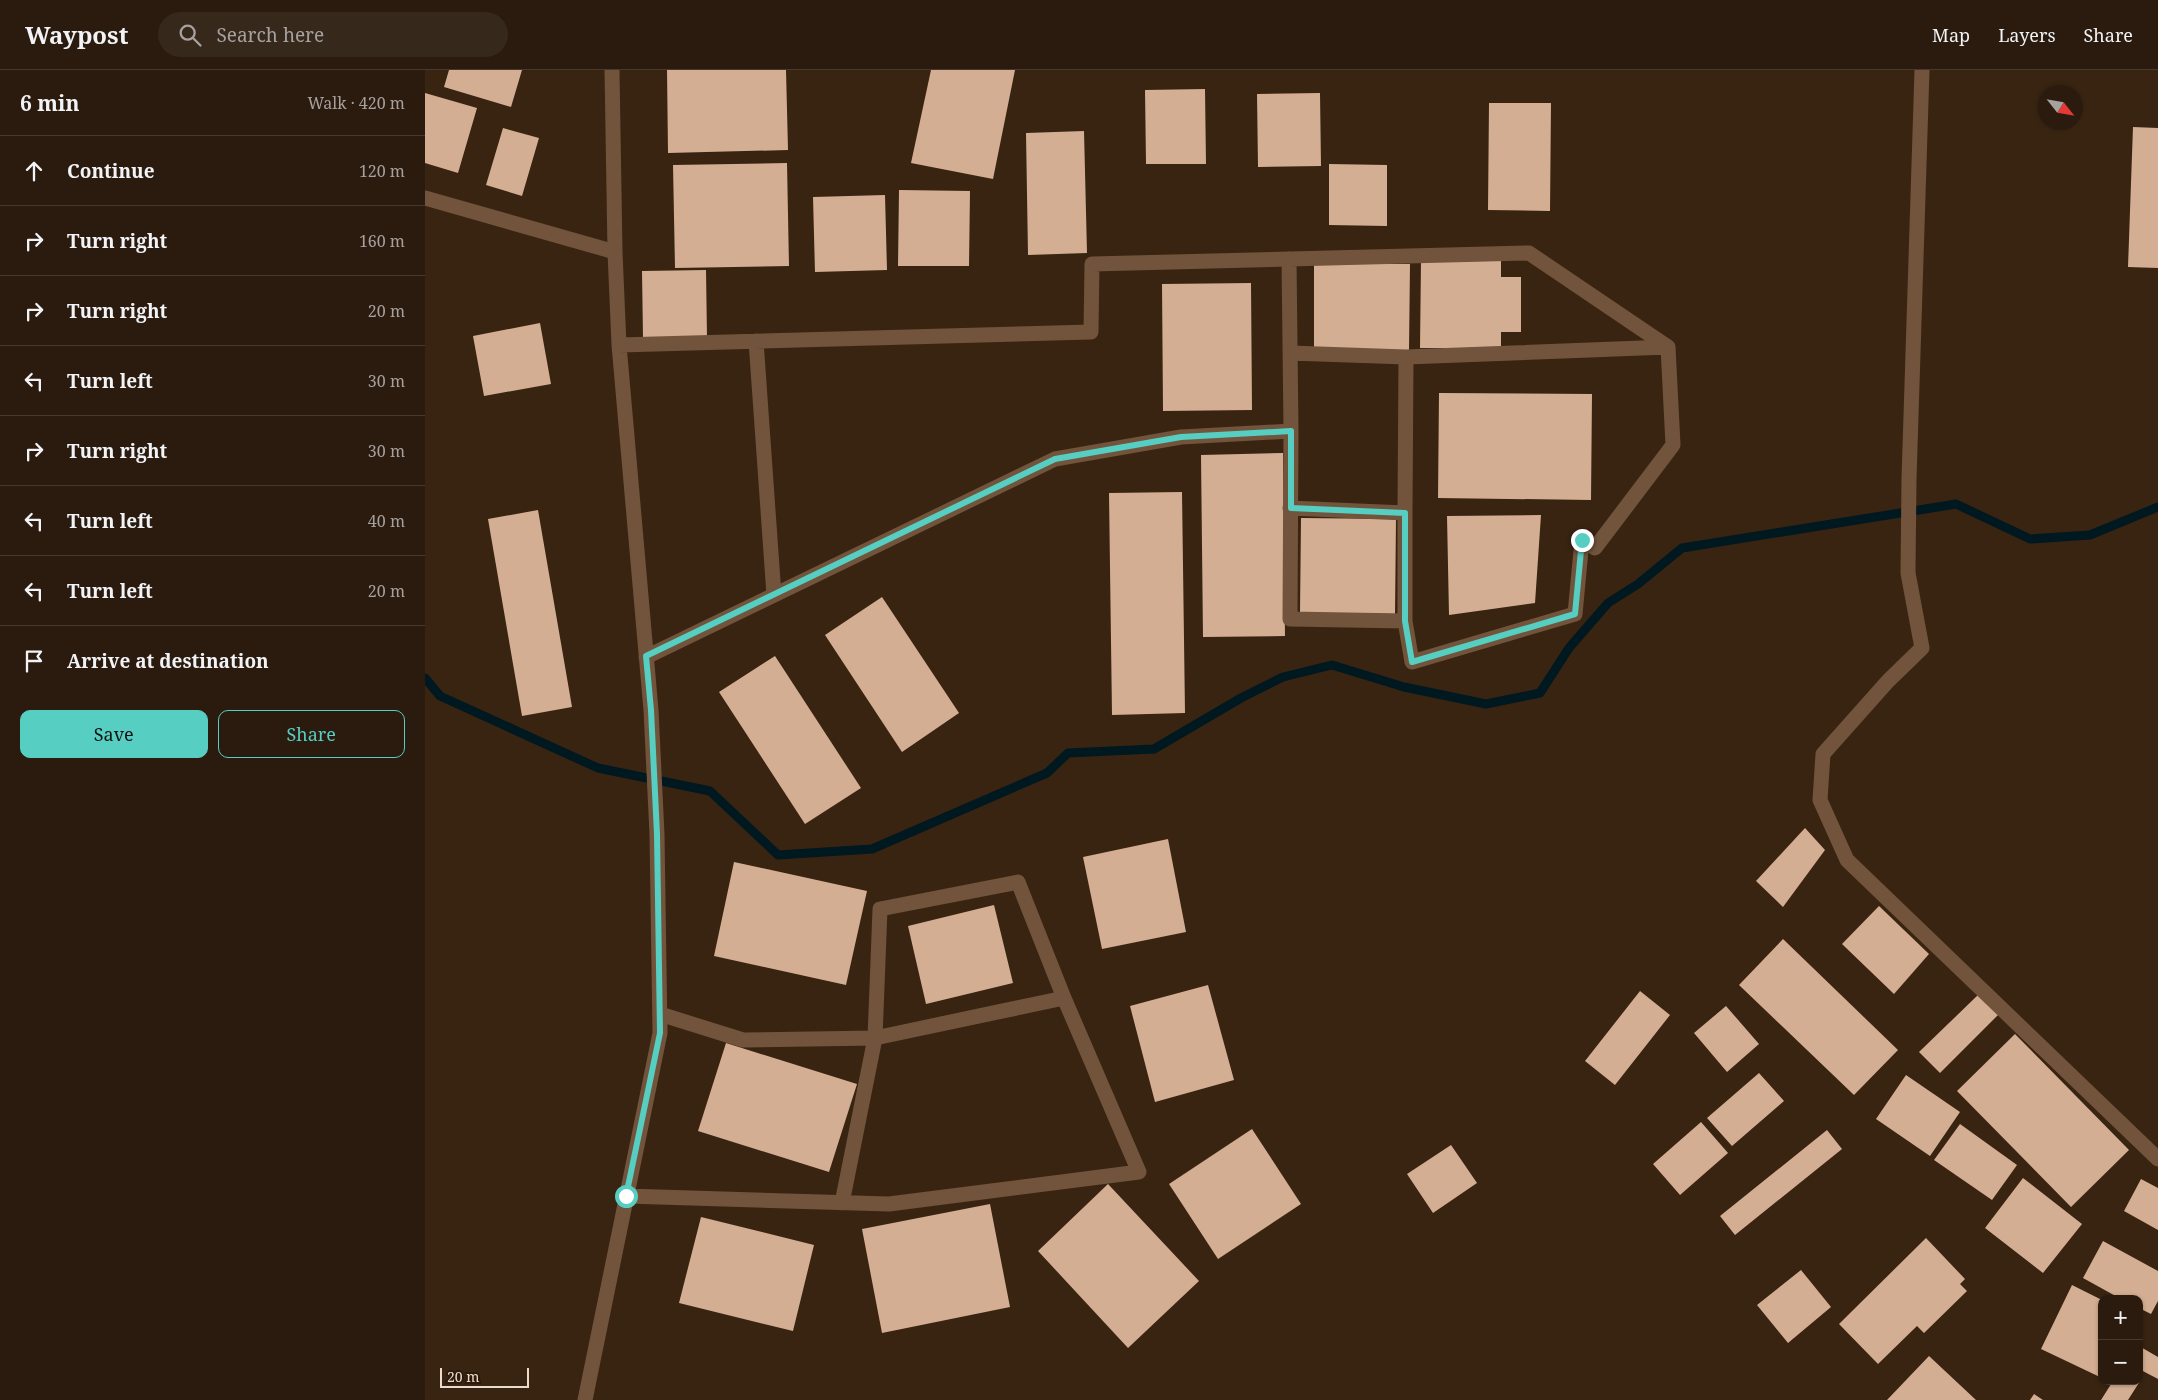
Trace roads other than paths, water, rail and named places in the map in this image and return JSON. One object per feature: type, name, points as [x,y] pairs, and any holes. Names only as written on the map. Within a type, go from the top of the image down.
[{"type":"street","points":[[585,1400],[660,1033],[657,834],[651,710],[619,345],[615,252],[612,70]]},
{"type":"street","points":[[1922,70],[1909,479],[1908,573],[1922,648],[1888,681],[1823,754],[1820,800],[1847,860],[2158,1159]]},
{"type":"street","points":[[425,198],[615,252]]},
{"type":"street","points":[[619,345],[1091,332],[1092,264],[1529,253],[1668,347]]},
{"type":"street","points":[[1289,259],[1291,431],[1290,619],[1405,621]]},
{"type":"street","points":[[756,341],[774,595]]},
{"type":"street","points":[[1290,353],[1406,357],[1668,347]]},
{"type":"street","points":[[1406,357],[1405,621],[1412,662],[1575,614],[1582,540],[1595,548],[1673,445],[1668,347]]},
{"type":"street","points":[[646,656],[1055,459],[1181,437],[1291,431]]},
{"type":"street","points":[[1291,508],[1405,513]]},
{"type":"street","points":[[626,1196],[841,1203],[889,1204],[1139,1172],[1064,998],[1018,882],[879,908],[875,1038],[841,1203]]},
{"type":"street","points":[[660,1014],[743,1040],[875,1038],[1064,998]]},
{"type":"waterway","points":[[425,678],[440,696],[598,768],[710,791],[778,855],[872,849],[1047,773],[1068,753],[1154,749],[1241,698],[1283,677],[1332,665],[1404,687],[1486,704],[1540,693],[1569,648],[1608,603],[1638,584],[1682,548],[1956,504],[2030,539],[2090,535],[2158,507]]}]
